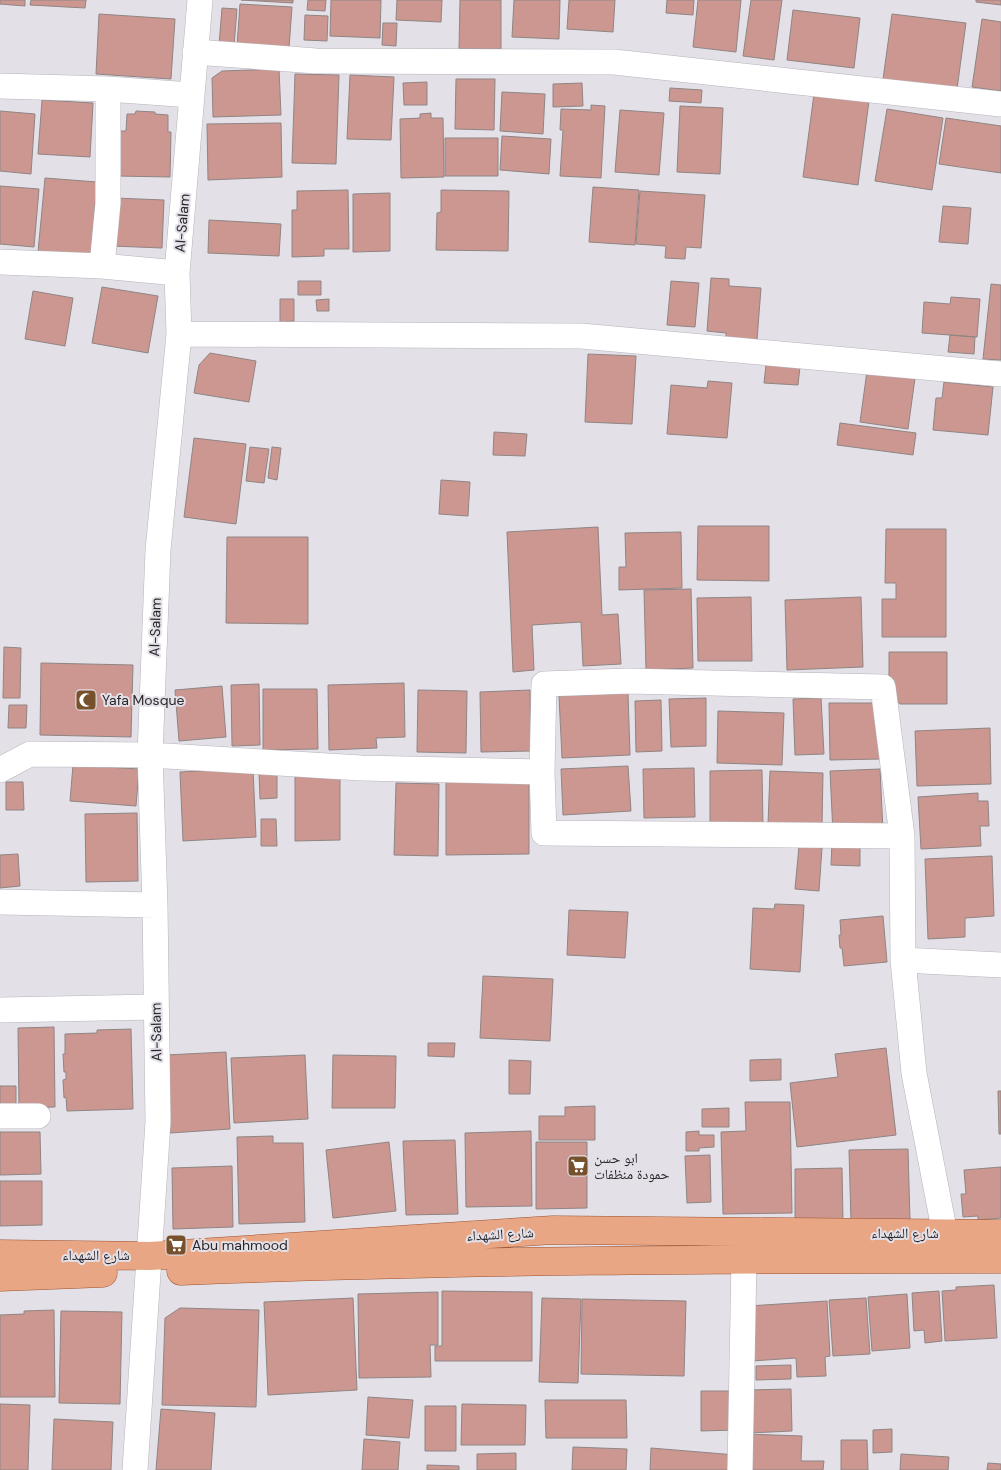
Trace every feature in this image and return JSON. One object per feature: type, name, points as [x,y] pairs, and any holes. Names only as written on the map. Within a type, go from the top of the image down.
[{"type":"main road","name":"شارع الشهداء","points":[[0,1277],[553,1230],[1001,1234]]},
{"type":"main road","name":"شارع الشهداء","points":[[0,1254],[149,1264],[312,1266],[744,1260],[1001,1259]]},
{"type":"street","name":"Al-Salam","points":[[135,1470],[158,1122],[155,906],[150,756],[158,550],[178,334],[177,273],[200,0]]},
{"type":"street","points":[[195,52],[316,61],[614,62],[1001,104]]},
{"type":"street","points":[[0,86],[108,89],[191,95]]},
{"type":"street","points":[[102,266],[108,203],[108,89]]},
{"type":"street","points":[[0,262],[102,266],[177,273]]},
{"type":"street","points":[[178,334],[581,336],[1001,374]]},
{"type":"street","points":[[902,836],[544,833],[542,772],[544,684],[628,681],[883,686],[902,836],[903,960],[914,1073],[945,1234]]},
{"type":"street","points":[[0,770],[30,754],[150,756],[361,768],[542,772]]},
{"type":"street","points":[[0,902],[155,906]]},
{"type":"street","points":[[903,960],[1001,964]]},
{"type":"street","points":[[0,1010],[155,1007]]},
{"type":"street","points":[[0,1116],[38,1116]]},
{"type":"street","points":[[740,1470],[744,1260]]},
{"type":"building","points":[[0,0],[25,0],[25,6],[0,4]]},
{"type":"building","points":[[31,0],[86,0],[85,8],[30,5]]},
{"type":"building","points":[[241,0],[293,0],[293,3]]},
{"type":"building","points":[[308,0],[326,0],[325,11],[307,10]]},
{"type":"building","points":[[331,0],[381,0],[380,38],[330,36]]},
{"type":"building","points":[[397,0],[442,0],[441,22],[396,20]]},
{"type":"building","points":[[460,0],[501,0],[501,49],[459,49]]},
{"type":"building","points":[[514,0],[560,0],[559,39],[512,37]]},
{"type":"building","points":[[569,0],[615,0],[613,32],[567,29]]},
{"type":"building","points":[[667,0],[694,0],[693,15],[666,13]]},
{"type":"building","points":[[698,0],[741,0],[736,52],[693,47]]},
{"type":"building","points":[[751,0],[782,0],[774,60],[743,56]]},
{"type":"building","points":[[976,0],[1001,0],[1001,5],[976,2]]},
{"type":"building","points":[[240,4],[292,7],[289,48],[237,45]]},
{"type":"building","points":[[222,8],[237,9],[234,46],[219,45]]},
{"type":"building","points":[[793,10],[860,18],[854,68],[787,60]]},
{"type":"building","points":[[99,14],[175,19],[171,79],[96,74]]},
{"type":"building","points":[[892,14],[966,23],[957,89],[883,79]]},
{"type":"building","points":[[305,15],[328,16],[327,41],[304,40]]},
{"type":"building","points":[[982,19],[1001,22],[1001,91],[972,87]]},
{"type":"building","points":[[383,23],[397,23],[396,46],[382,45]]},
{"type":"building","points":[[279,69],[281,115],[213,117],[212,78],[222,71]]},
{"type":"building","points":[[295,74],[339,75],[336,164],[292,163]]},
{"type":"building","points":[[350,75],[394,77],[391,140],[347,139]]},
{"type":"building","points":[[456,79],[495,79],[494,130],[455,129]]},
{"type":"building","points":[[427,82],[427,105],[404,105],[403,83]]},
{"type":"building","points":[[582,83],[583,106],[553,107],[553,84]]},
{"type":"building","points":[[670,88],[702,90],[701,103],[669,101]]},
{"type":"building","points":[[502,92],[545,94],[543,134],[500,131]]},
{"type":"building","points":[[814,94],[869,101],[858,185],[803,177]]},
{"type":"building","points":[[42,100],[93,103],[90,157],[38,154]]},
{"type":"building","points":[[591,105],[605,106],[601,178],[560,176],[563,130],[560,130],[561,109],[591,110]]},
{"type":"building","points":[[680,106],[723,108],[720,174],[677,172]]},
{"type":"building","points":[[887,109],[943,118],[932,190],[875,181]]},
{"type":"building","points":[[620,110],[664,113],[659,175],[615,172]]},
{"type":"building","points":[[0,111],[35,114],[31,174],[0,171]]},
{"type":"building","points":[[136,111],[168,115],[168,132],[171,132],[170,177],[116,176],[117,131],[126,131],[127,114],[135,114]]},
{"type":"building","points":[[431,113],[431,118],[443,118],[444,177],[401,178],[400,119],[420,118],[420,114]]},
{"type":"building","points":[[946,118],[1001,126],[1001,173],[939,164]]},
{"type":"building","points":[[281,123],[282,177],[208,180],[207,124]]},
{"type":"building","points":[[502,136],[551,139],[549,174],[500,170]]},
{"type":"building","points":[[445,138],[498,138],[498,176],[445,176]]},
{"type":"building","points":[[45,178],[97,182],[91,256],[38,252]]},
{"type":"building","points":[[0,186],[39,189],[34,247],[0,244]]},
{"type":"building","points":[[593,187],[639,190],[635,245],[589,242]]},
{"type":"building","points":[[348,190],[349,249],[324,249],[324,256],[292,257],[292,210],[297,210],[297,191]]},
{"type":"building","points":[[441,190],[509,191],[508,251],[436,250],[437,213],[441,212]]},
{"type":"building","points":[[640,191],[705,195],[701,248],[686,247],[685,259],[665,258],[666,246],[636,244]]},
{"type":"building","points":[[390,193],[390,251],[353,252],[353,194]]},
{"type":"building","points":[[115,198],[164,200],[162,248],[112,246]]},
{"type":"building","points":[[943,206],[971,208],[968,244],[939,242]]},
{"type":"building","points":[[209,220],[281,224],[279,256],[208,253]]},
{"type":"building","points":[[711,278],[729,279],[729,286],[761,288],[757,340],[726,337],[726,333],[707,331]]},
{"type":"building","points":[[298,281],[321,281],[321,295],[298,295]]},
{"type":"building","points":[[671,281],[699,283],[695,327],[667,325]]},
{"type":"building","points":[[991,284],[1001,285],[1001,360],[983,359]]},
{"type":"building","points":[[102,287],[158,296],[148,353],[92,343]]},
{"type":"building","points":[[33,291],[73,298],[65,346],[25,339]]},
{"type":"building","points":[[951,297],[980,299],[977,337],[922,333],[924,302],[950,304]]},
{"type":"building","points":[[280,299],[294,299],[294,321],[280,322]]},
{"type":"building","points":[[329,299],[329,311],[317,311],[316,300]]},
{"type":"building","points":[[950,335],[975,337],[974,354],[948,352]]},
{"type":"building","points":[[210,353],[256,361],[249,402],[194,393],[199,365]]},
{"type":"building","points":[[588,354],[636,356],[632,424],[585,422]]},
{"type":"building","points":[[766,365],[800,367],[798,385],[764,383]]},
{"type":"building","points":[[867,371],[915,378],[908,429],[860,422]]},
{"type":"building","points":[[708,381],[732,383],[727,438],[667,434],[671,385],[707,388]]},
{"type":"building","points":[[944,382],[993,387],[988,435],[933,430],[936,398],[942,398]]},
{"type":"building","points":[[840,423],[916,433],[913,455],[837,445]]},
{"type":"building","points":[[494,432],[527,434],[525,456],[493,455]]},
{"type":"building","points":[[194,438],[246,444],[236,524],[184,517]]},
{"type":"building","points":[[250,447],[269,449],[264,483],[246,481]]},
{"type":"building","points":[[272,447],[281,448],[277,480],[268,478]]},
{"type":"building","points":[[441,480],[470,482],[468,516],[439,514]]},
{"type":"building","points":[[698,526],[769,526],[769,581],[697,580]]},
{"type":"building","points":[[598,527],[602,615],[618,614],[621,664],[583,666],[581,622],[532,625],[534,670],[513,672],[507,532]]},
{"type":"building","points":[[886,529],[946,529],[946,637],[882,637],[882,599],[896,599],[896,583],[885,583]]},
{"type":"building","points":[[681,532],[682,588],[619,590],[619,567],[626,567],[625,533]]},
{"type":"building","points":[[227,537],[308,537],[308,624],[226,623]]},
{"type":"building","points":[[691,589],[693,668],[646,670],[644,590]]},
{"type":"building","points":[[751,597],[752,661],[698,661],[697,598]]},
{"type":"building","points":[[861,597],[863,667],[787,670],[785,600]]},
{"type":"building","points":[[4,647],[21,648],[20,698],[3,698]]},
{"type":"building","points":[[889,652],[947,652],[947,704],[900,704],[889,694]]},
{"type":"building","name":"Yafa Mosque","points":[[41,663],[133,665],[131,737],[40,735]]},
{"type":"building","points":[[404,683],[405,737],[376,738],[377,748],[329,750],[328,685]]},
{"type":"building","points":[[259,684],[260,745],[232,746],[231,685]]},
{"type":"building","points":[[222,686],[226,737],[179,741],[175,690]]},
{"type":"building","points":[[263,689],[317,689],[318,749],[263,750]]},
{"type":"building","points":[[418,690],[467,691],[466,753],[417,752]]},
{"type":"building","points":[[530,690],[531,751],[481,752],[480,692]]},
{"type":"building","points":[[628,693],[630,755],[562,758],[559,696]]},
{"type":"building","points":[[706,698],[706,746],[671,747],[669,699]]},
{"type":"building","points":[[821,698],[824,754],[795,755],[793,699]]},
{"type":"building","points":[[661,700],[662,751],[636,752],[635,701]]},
{"type":"building","points":[[829,703],[880,703],[881,759],[830,760]]},
{"type":"building","points":[[9,705],[27,705],[26,728],[8,728]]},
{"type":"building","points":[[718,711],[784,713],[782,765],[717,763]]},
{"type":"building","points":[[990,728],[991,784],[917,786],[915,731]]},
{"type":"building","points":[[73,765],[139,769],[136,806],[70,801]]},
{"type":"building","points":[[628,766],[631,811],[563,815],[561,769]]},
{"type":"building","points":[[253,768],[256,837],[183,841],[180,772]]},
{"type":"building","points":[[694,768],[695,817],[644,818],[643,769]]},
{"type":"building","points":[[880,769],[883,831],[833,834],[830,771]]},
{"type":"building","points":[[762,770],[763,825],[710,827],[710,771]]},
{"type":"building","points":[[277,771],[277,798],[260,799],[259,772]]},
{"type":"building","points":[[770,771],[823,773],[822,825],[768,824]]},
{"type":"building","points":[[295,776],[340,776],[340,840],[295,841]]},
{"type":"building","points":[[529,776],[529,854],[446,855],[446,777]]},
{"type":"building","points":[[6,782],[23,782],[24,810],[6,810]]},
{"type":"building","points":[[396,783],[439,784],[438,856],[394,855]]},
{"type":"building","points":[[978,793],[978,801],[988,801],[989,826],[980,826],[981,846],[921,849],[918,797]]},
{"type":"building","points":[[137,813],[138,881],[86,882],[85,814]]},
{"type":"building","points":[[261,819],[276,819],[277,846],[261,846]]},
{"type":"building","points":[[832,842],[860,843],[860,866],[831,865]]},
{"type":"building","points":[[799,846],[822,848],[819,891],[795,889]]},
{"type":"building","points":[[18,854],[20,886],[0,888],[0,855]]},
{"type":"building","points":[[992,856],[994,916],[965,918],[965,937],[928,939],[925,859]]},
{"type":"building","points":[[775,904],[804,905],[800,972],[750,969],[753,908],[774,909]]},
{"type":"building","points":[[569,910],[628,912],[625,958],[567,955]]},
{"type":"building","points":[[883,916],[887,962],[844,966],[842,948],[840,948],[840,920]]},
{"type":"building","points":[[483,976],[553,979],[550,1041],[480,1038]]},
{"type":"building","points":[[54,1027],[55,1107],[19,1108],[18,1028]]},
{"type":"building","points":[[131,1029],[133,1109],[67,1111],[63,1080],[66,1079],[63,1054],[65,1054],[65,1034],[97,1033],[97,1030]]},
{"type":"building","points":[[428,1043],[455,1043],[454,1057],[428,1056]]},
{"type":"building","points":[[886,1048],[896,1135],[797,1147],[790,1083],[838,1077],[835,1054]]},
{"type":"building","points":[[226,1052],[230,1129],[170,1133],[166,1055]]},
{"type":"building","points":[[305,1055],[308,1119],[234,1123],[231,1058]]},
{"type":"building","points":[[333,1055],[396,1056],[395,1108],[332,1108]]},
{"type":"building","points":[[781,1059],[781,1080],[750,1081],[750,1060]]},
{"type":"building","points":[[509,1060],[531,1061],[530,1094],[509,1094]]},
{"type":"building","points":[[0,1086],[16,1086],[16,1104],[0,1104]]},
{"type":"building","points":[[998,1091],[1001,1091],[1001,1134],[999,1134]]},
{"type":"building","points":[[745,1102],[790,1102],[792,1213],[723,1214],[721,1132],[746,1131]]},
{"type":"building","points":[[595,1106],[595,1140],[539,1140],[539,1116],[565,1116],[565,1107]]},
{"type":"building","points":[[729,1108],[729,1127],[702,1127],[702,1109]]},
{"type":"building","points":[[531,1131],[532,1206],[466,1207],[465,1133]]},
{"type":"building","points":[[699,1131],[699,1135],[714,1135],[714,1147],[699,1148],[699,1151],[686,1151],[686,1132]]},
{"type":"building","points":[[0,1132],[40,1132],[41,1174],[0,1175]]},
{"type":"building","points":[[273,1136],[273,1143],[303,1143],[305,1222],[239,1224],[237,1137]]},
{"type":"building","points":[[455,1140],[458,1214],[406,1215],[403,1141]]},
{"type":"building","points":[[389,1142],[396,1211],[333,1218],[326,1150]]},
{"type":"building","points":[[536,1142],[587,1142],[587,1208],[536,1209]]},
{"type":"building","points":[[908,1149],[910,1220],[851,1222],[849,1150]]},
{"type":"building","points":[[710,1155],[711,1202],[687,1203],[685,1156]]},
{"type":"building","points":[[232,1166],[233,1227],[173,1229],[172,1168]]},
{"type":"building","points":[[1001,1167],[1001,1218],[978,1220],[978,1216],[963,1217],[961,1194],[966,1194],[964,1170]]},
{"type":"building","points":[[842,1168],[843,1221],[795,1222],[795,1169]]},
{"type":"building","points":[[0,1181],[42,1181],[42,1225],[0,1226]]},
{"type":"building","points":[[994,1285],[997,1338],[945,1341],[942,1291],[956,1290],[956,1287]]},
{"type":"building","points":[[442,1291],[532,1292],[532,1361],[435,1361],[435,1346],[442,1346]]},
{"type":"building","points":[[939,1291],[942,1341],[925,1343],[924,1330],[914,1331],[912,1293]]},
{"type":"building","points":[[438,1292],[438,1345],[430,1345],[431,1377],[359,1378],[358,1294]]},
{"type":"building","points":[[907,1294],[910,1348],[872,1351],[868,1297]]},
{"type":"building","points":[[353,1298],[357,1390],[268,1395],[264,1302]]},
{"type":"building","points":[[542,1298],[581,1299],[578,1383],[539,1382]]},
{"type":"building","points":[[866,1298],[870,1354],[833,1356],[829,1300]]},
{"type":"building","points":[[582,1299],[686,1301],[684,1376],[581,1374]]},
{"type":"building","points":[[827,1301],[830,1356],[825,1357],[826,1376],[797,1377],[796,1358],[752,1361],[748,1306]]},
{"type":"building","points":[[180,1308],[259,1310],[256,1407],[162,1405],[165,1318]]},
{"type":"building","points":[[54,1310],[55,1397],[0,1397],[0,1315],[24,1314],[24,1311]]},
{"type":"building","points":[[61,1311],[122,1312],[120,1404],[59,1403]]},
{"type":"building","points":[[791,1365],[791,1379],[756,1380],[756,1366]]},
{"type":"building","points":[[791,1389],[792,1431],[749,1433],[748,1390]]},
{"type":"building","points":[[701,1391],[735,1391],[735,1430],[701,1431]]},
{"type":"building","points":[[368,1397],[413,1400],[409,1438],[366,1435]]},
{"type":"building","points":[[545,1400],[626,1400],[627,1438],[546,1438]]},
{"type":"building","points":[[0,1404],[30,1405],[28,1470],[0,1470]]},
{"type":"building","points":[[462,1404],[526,1405],[525,1445],[461,1445]]},
{"type":"building","points":[[425,1406],[456,1406],[456,1451],[425,1451]]},
{"type":"building","points":[[161,1409],[215,1413],[211,1470],[156,1470]]},
{"type":"building","points":[[54,1419],[113,1422],[111,1470],[52,1470]]},
{"type":"building","points":[[892,1429],[892,1452],[873,1453],[873,1430]]},
{"type":"building","points":[[746,1434],[802,1436],[801,1461],[824,1461],[823,1470],[745,1470]]},
{"type":"building","points":[[364,1439],[400,1442],[398,1470],[362,1470]]},
{"type":"building","points":[[841,1440],[867,1440],[868,1470],[841,1470]]},
{"type":"building","points":[[573,1447],[627,1449],[626,1470],[572,1470]]},
{"type":"building","points":[[651,1448],[736,1455],[734,1470],[650,1470]]},
{"type":"building","points":[[516,1453],[516,1470],[477,1470],[477,1454]]},
{"type":"building","points":[[901,1454],[949,1457],[948,1470],[900,1470]]},
{"type":"building","points":[[988,1463],[1001,1464],[1001,1470],[987,1470]]},
{"type":"building","points":[[427,1465],[459,1466],[459,1470],[427,1470]]},
{"type":"place","name":"Yafa Mosque","points":[[86,700]]},
{"type":"place","name":"ابو حسن حمودة منظفات","points":[[578,1166]]},
{"type":"place","name":"Abu mahmood","points":[[176,1245]]}]
